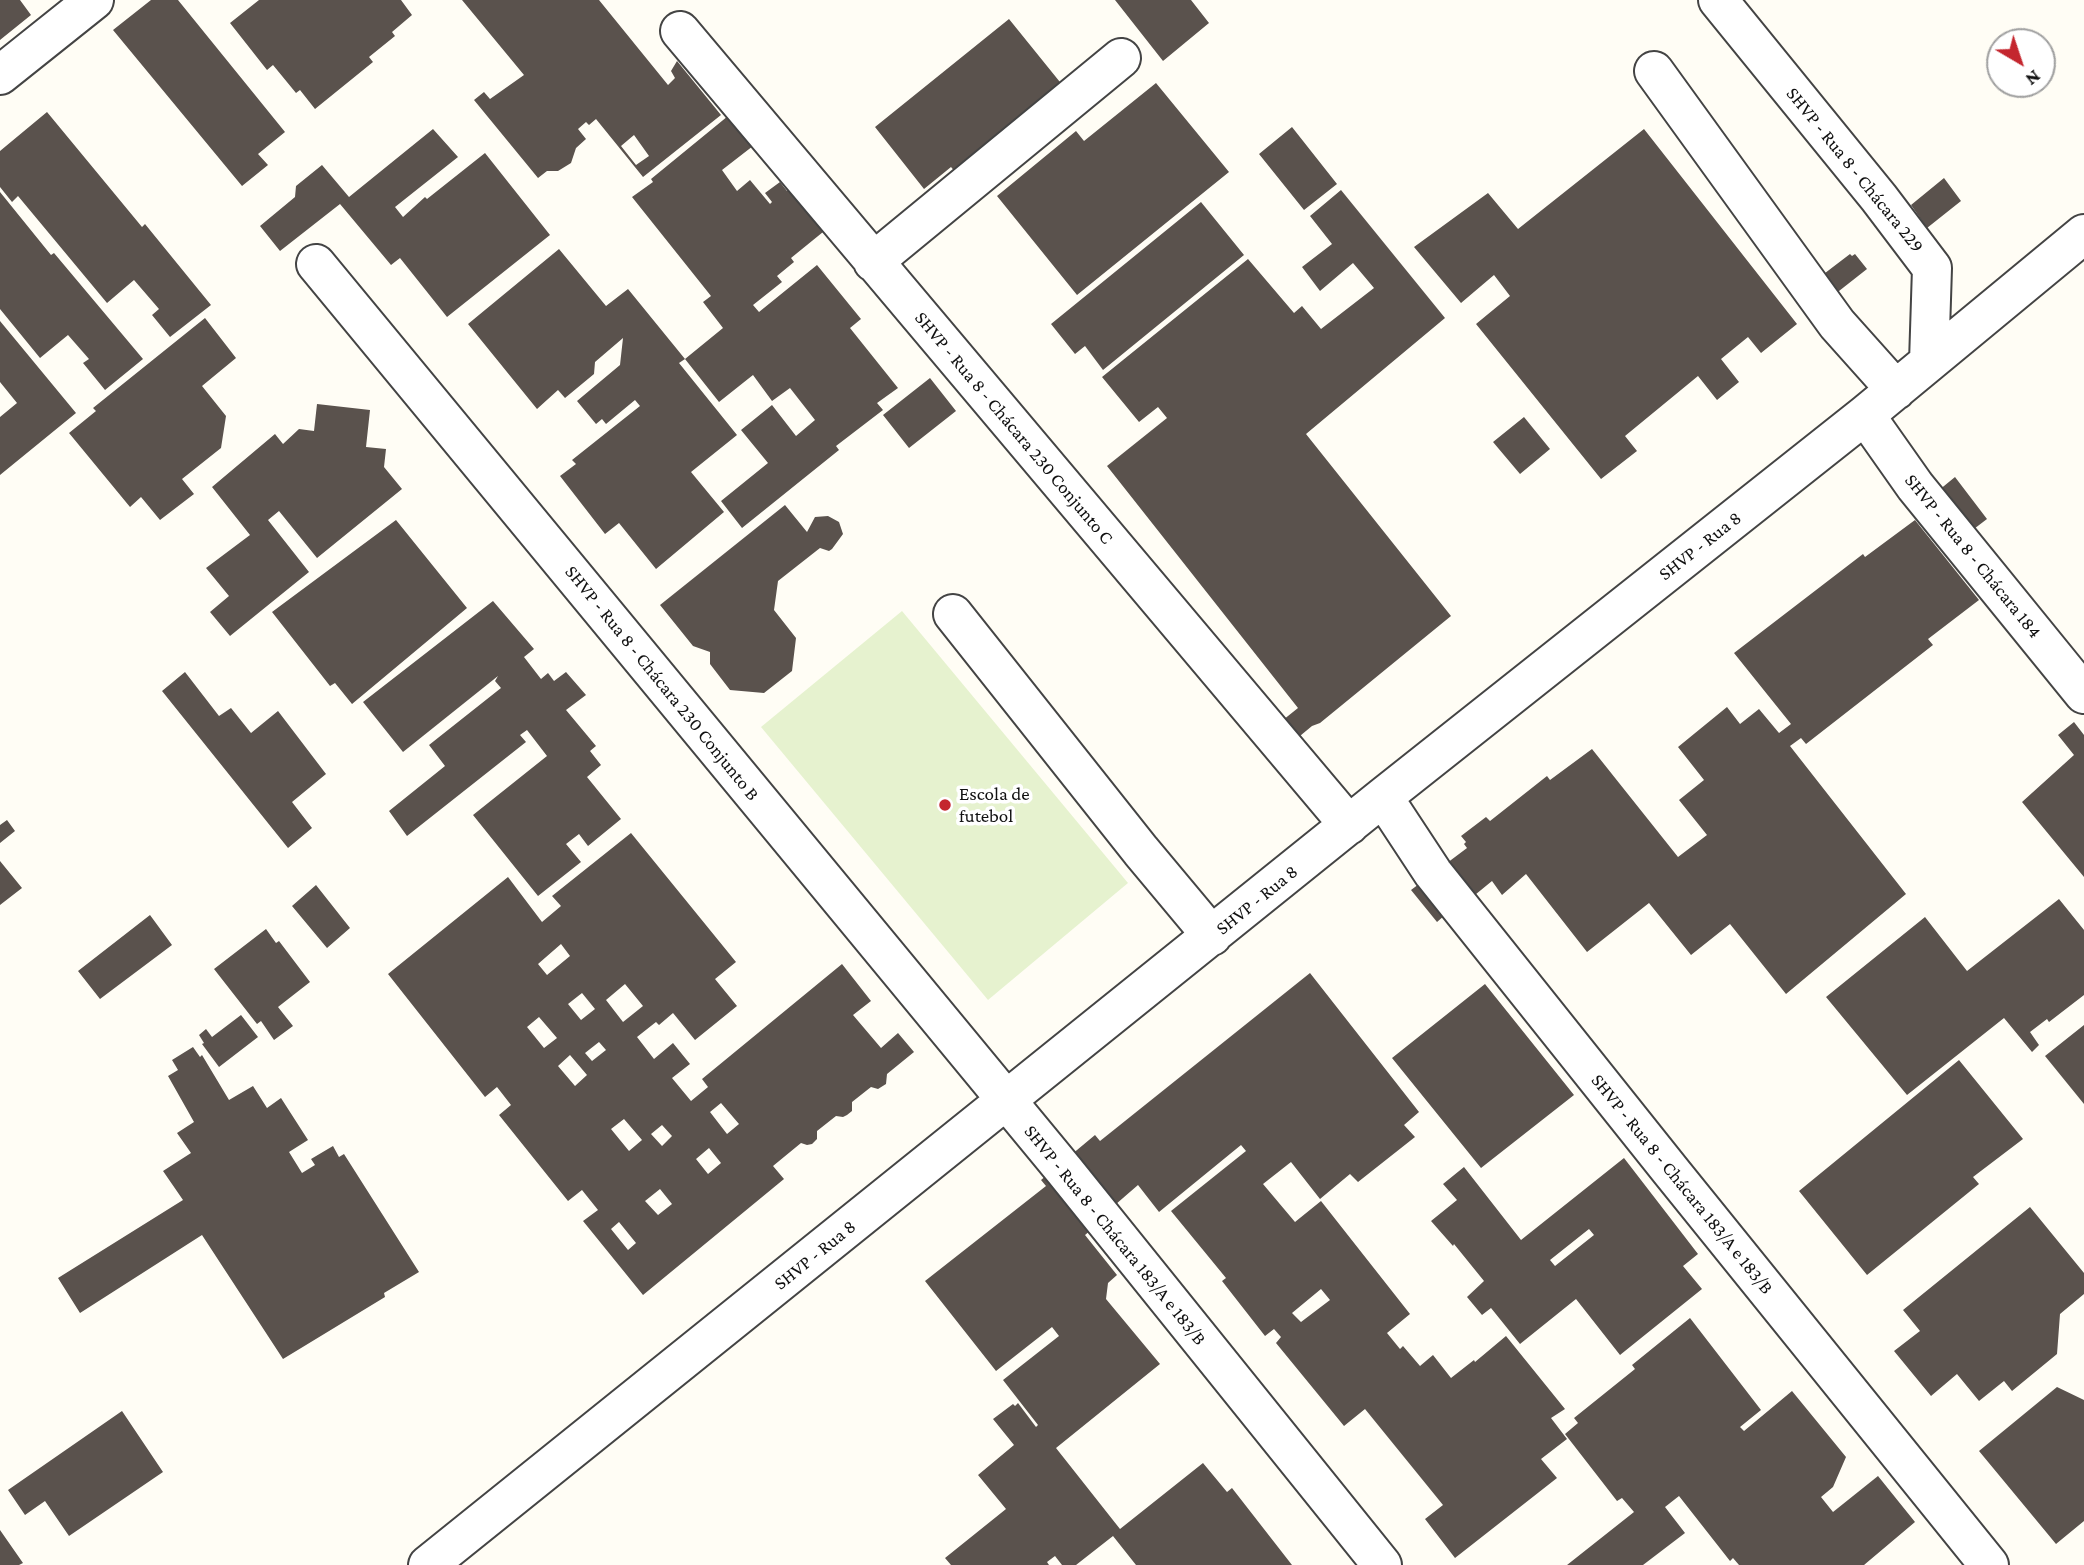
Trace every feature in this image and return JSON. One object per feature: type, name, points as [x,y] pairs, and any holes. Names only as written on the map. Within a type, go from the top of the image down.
[{"type":"street","points":[[0,75],[94,0]]},
{"type":"street","name":"SHVP - Rua 8 - Chácara 229","points":[[1718,0],[1871,188],[1932,268],[1929,362]]},
{"type":"street","name":"SHVP - Rua 8 - Chácara 230 Conjunto C","points":[[680,31],[1349,825]]},
{"type":"street","points":[[873,262],[1121,58]]},
{"type":"street","points":[[1654,71],[1837,324],[1896,390]]},
{"type":"street","name":"SHVP - Rua 8","points":[[447,1559],[1383,797],[1896,390],[2084,233]]},
{"type":"street","name":"SHVP - Rua 8 - Chácara 230 Conjunto B","points":[[316,264],[1006,1103]]},
{"type":"street","name":"SHVP - Rua 8 - Chácara 184","points":[[1865,415],[1915,486],[2084,694]]},
{"type":"street","points":[[953,614],[1212,936]]},
{"type":"street","name":"SHVP - Rua 8 - Chácara 183/A e 183/B","points":[[1383,797],[1442,884],[1989,1565]]},
{"type":"street","name":"SHVP - Rua 8 - Chácara 183/A e 183/B","points":[[1006,1103],[1073,1181],[1382,1565]]},
{"type":"green space","name":"Escola de futebol","points":[[902,611],[1128,883],[988,1000],[761,727]]},
{"type":"building","points":[[0,0],[20,0],[31,15],[0,40]]},
{"type":"building","points":[[151,0],[178,0],[285,132],[258,154],[268,165],[242,186],[113,30]]},
{"type":"building","points":[[259,0],[401,0],[412,15],[392,32],[395,36],[369,57],[373,62],[315,109],[300,90],[296,93],[273,65],[267,70],[230,23]]},
{"type":"building","points":[[462,0],[599,0],[668,85],[675,78],[671,71],[677,61],[721,115],[643,177],[596,119],[589,125],[586,122],[578,129],[586,139],[576,148],[571,163],[558,171],[547,171],[538,178],[474,100],[484,92],[490,99],[524,75]],"holes":[[[634,135],[649,156],[636,165],[621,146]]]},
{"type":"building","points":[[1115,0],[1191,0],[1209,23],[1163,61]]},
{"type":"building","points":[[1009,19],[1068,92],[961,179],[951,167],[924,189],[875,127]]},
{"type":"building","points":[[1156,83],[1229,172],[1077,295],[997,196],[1076,131],[1084,141]]},
{"type":"building","points":[[47,112],[142,227],[145,224],[211,305],[170,337],[152,315],[159,309],[134,280],[107,303],[18,196],[12,202],[0,187],[0,151]]},
{"type":"building","points":[[728,116],[753,146],[722,170],[737,191],[750,180],[770,204],[772,202],[765,193],[780,182],[787,191],[789,189],[823,232],[791,258],[794,262],[777,276],[782,282],[753,305],[759,312],[817,265],[861,319],[850,328],[898,388],[877,403],[883,410],[836,446],[839,450],[742,528],[721,501],[768,463],[741,430],[772,405],[796,436],[815,420],[790,388],[772,401],[753,375],[719,402],[685,359],[723,328],[703,302],[711,296],[632,197]]},
{"type":"building","points":[[1292,127],[1337,184],[1304,210],[1259,154]]},
{"type":"building","points":[[433,129],[458,157],[395,207],[403,217],[425,197],[427,199],[485,153],[550,235],[447,317],[400,258],[391,265],[340,204],[280,251],[260,226],[295,197],[296,186],[322,165],[349,197]]},
{"type":"building","points":[[1644,129],[1797,324],[1761,353],[1748,337],[1721,359],[1739,382],[1717,400],[1698,376],[1625,436],[1637,451],[1601,479],[1476,324],[1510,296],[1494,275],[1461,303],[1414,247],[1488,193],[1518,229]]},
{"type":"building","points":[[1944,178],[1961,201],[1927,228],[1911,205]]},
{"type":"building","points":[[1341,190],[1445,318],[1306,434],[1451,616],[1283,750],[1268,732],[1298,708],[1107,466],[1167,418],[1158,407],[1139,422],[1102,377],[1248,259],[1294,313],[1302,306],[1321,329],[1374,288],[1353,263],[1320,291],[1302,267],[1332,244],[1310,216]]},
{"type":"building","points":[[0,192],[51,255],[54,253],[143,359],[105,390],[83,363],[89,359],[68,335],[40,358],[0,309]]},
{"type":"building","points":[[1201,202],[1244,255],[1103,370],[1085,346],[1075,354],[1051,324]]},
{"type":"building","points":[[559,249],[606,306],[628,289],[685,359],[679,363],[737,435],[691,472],[724,512],[656,569],[619,523],[605,534],[560,476],[576,464],[572,460],[640,406],[635,400],[606,424],[602,419],[596,424],[577,401],[620,365],[623,338],[595,362],[594,374],[565,398],[558,390],[537,409],[468,324]]},
{"type":"building","points":[[1850,254],[1855,254],[1867,269],[1825,302],[1812,283]]},
{"type":"building","points":[[205,318],[236,358],[202,386],[226,416],[221,448],[182,479],[194,494],[160,520],[141,497],[130,507],[69,433],[96,411],[93,408]]},
{"type":"building","points":[[0,321],[76,413],[0,475],[0,417],[17,403],[0,382]]},
{"type":"building","points":[[930,378],[956,411],[909,448],[883,415]]},
{"type":"building","points":[[317,404],[370,410],[366,447],[386,449],[384,467],[402,489],[317,558],[279,511],[268,520],[309,572],[230,636],[210,612],[229,596],[206,568],[250,535],[212,487],[275,434],[283,444],[299,429],[314,431]]},
{"type":"building","points":[[1524,417],[1550,449],[1520,474],[1493,442]]},
{"type":"building","points":[[1955,477],[1987,519],[1966,535],[1933,495]]},
{"type":"building","points":[[785,505],[807,532],[815,517],[828,516],[839,522],[843,534],[832,549],[829,551],[820,548],[778,581],[774,610],[796,638],[792,671],[764,693],[730,690],[710,664],[710,652],[693,646],[660,605]]},
{"type":"building","points":[[396,520],[467,608],[352,704],[335,683],[330,686],[272,612]]},
{"type":"building","points":[[1915,520],[1979,600],[1928,639],[1933,645],[1806,744],[1801,738],[1790,746],[1906,894],[1786,994],[1730,924],[1691,955],[1649,903],[1587,952],[1526,874],[1502,895],[1492,881],[1470,899],[1467,896],[1437,922],[1411,890],[1467,848],[1461,836],[1486,817],[1490,821],[1547,776],[1550,780],[1592,749],[1678,857],[1707,835],[1679,800],[1704,780],[1678,747],[1727,707],[1740,724],[1759,709],[1779,733],[1791,724],[1734,653],[1863,554],[1865,557]]},
{"type":"building","points":[[493,601],[534,649],[524,657],[541,679],[548,673],[554,681],[566,672],[586,695],[566,710],[596,746],[590,751],[601,765],[587,777],[621,819],[588,846],[579,834],[566,844],[581,862],[538,896],[473,815],[547,756],[527,730],[520,735],[526,742],[407,836],[389,811],[445,766],[429,745],[501,688],[495,681],[498,676],[403,752],[363,702]]},
{"type":"building","points":[[185,672],[219,716],[231,708],[251,733],[278,711],[326,774],[292,802],[312,828],[288,848],[162,691]]},
{"type":"building","points":[[2074,722],[2084,735],[2084,877],[2022,802],[2074,755],[2058,735]]},
{"type":"building","points":[[7,820],[15,831],[0,843],[0,825]]},
{"type":"building","points":[[631,833],[736,962],[715,979],[737,1006],[695,1040],[673,1013],[659,1025],[656,1022],[637,1037],[654,1059],[673,1043],[690,1064],[672,1078],[691,1101],[708,1087],[702,1079],[842,964],[871,1001],[853,1015],[881,1048],[898,1033],[914,1052],[887,1074],[886,1084],[878,1089],[871,1087],[852,1102],[852,1111],[843,1117],[836,1116],[817,1131],[817,1139],[812,1144],[801,1143],[773,1166],[784,1179],[643,1295],[583,1221],[598,1210],[582,1190],[568,1201],[499,1115],[511,1105],[497,1087],[485,1097],[388,974],[508,877],[542,922],[561,906],[552,896]],"holes":[[[561,944],[570,956],[547,975],[538,964]],[[625,984],[643,1006],[623,1022],[606,1000]],[[582,993],[595,1009],[581,1020],[568,1004]],[[539,1017],[557,1038],[544,1048],[527,1027]],[[599,1042],[606,1050],[592,1061],[585,1053]],[[570,1055],[587,1075],[575,1086],[558,1066]],[[721,1103],[739,1124],[727,1134],[710,1112]],[[624,1119],[642,1140],[629,1151],[611,1129]],[[662,1125],[672,1136],[662,1146],[651,1134]],[[709,1148],[721,1163],[708,1174],[696,1159]],[[660,1189],[672,1204],[658,1215],[645,1201]],[[619,1222],[636,1243],[628,1250],[611,1229]]]},
{"type":"building","points":[[0,861],[22,888],[0,905]]},
{"type":"building","points":[[316,885],[350,928],[327,948],[292,906]]},
{"type":"building","points":[[2059,899],[2084,930],[2084,995],[2049,1022],[2047,1019],[2030,1032],[2039,1045],[2032,1052],[2004,1018],[1907,1095],[1826,997],[1925,917],[1967,971]]},
{"type":"building","points":[[150,915],[172,945],[100,999],[78,971]]},
{"type":"building","points":[[266,929],[276,943],[279,941],[310,982],[278,1007],[293,1026],[274,1040],[261,1021],[257,1024],[214,969]]},
{"type":"building","points":[[1310,973],[1419,1112],[1404,1125],[1415,1137],[1358,1182],[1350,1174],[1320,1199],[1291,1162],[1263,1184],[1295,1222],[1321,1201],[1410,1314],[1387,1333],[1400,1349],[1403,1346],[1420,1366],[1433,1355],[1451,1378],[1506,1336],[1565,1409],[1551,1418],[1567,1439],[1541,1459],[1557,1478],[1455,1558],[1425,1519],[1443,1505],[1365,1409],[1344,1426],[1276,1343],[1281,1337],[1274,1329],[1265,1336],[1222,1281],[1226,1278],[1171,1211],[1246,1151],[1241,1145],[1159,1212],[1138,1185],[1085,1235],[1117,1275],[1108,1283],[1106,1299],[1160,1364],[1056,1448],[1120,1529],[1203,1463],[1227,1492],[1232,1488],[1292,1565],[1136,1565],[1113,1536],[1076,1565],[1062,1565],[1055,1556],[1047,1562],[1049,1565],[951,1565],[945,1558],[1006,1509],[978,1475],[1014,1445],[993,1419],[1018,1403],[1036,1427],[1038,1425],[1003,1380],[1059,1336],[1052,1327],[996,1371],[925,1281],[1046,1186],[1041,1180],[1095,1135],[1100,1141]],"holes":[[[1321,1289],[1330,1300],[1301,1322],[1292,1313]]]},
{"type":"building","points":[[1485,984],[1574,1095],[1481,1168],[1392,1058]]},
{"type":"building","points":[[241,1015],[258,1037],[219,1067],[202,1044],[204,1043],[199,1035],[206,1029],[212,1037]]},
{"type":"building","points":[[2084,1025],[2084,1104],[2045,1056]]},
{"type":"building","points":[[193,1047],[200,1057],[202,1055],[229,1100],[253,1086],[267,1108],[281,1098],[308,1140],[289,1152],[302,1173],[315,1165],[311,1159],[333,1146],[339,1157],[344,1154],[419,1272],[384,1293],[385,1297],[283,1359],[202,1235],[80,1313],[58,1278],[183,1200],[163,1171],[191,1153],[177,1133],[194,1122],[168,1076],[178,1070],[172,1060]]},
{"type":"building","points":[[1959,1060],[2023,1139],[1973,1177],[1979,1184],[1867,1275],[1799,1191]]},
{"type":"building","points":[[1624,1158],[1698,1254],[1683,1266],[1702,1289],[1620,1355],[1576,1299],[1520,1344],[1491,1308],[1482,1315],[1467,1297],[1484,1281],[1431,1221],[1457,1200],[1443,1184],[1464,1167],[1521,1240]],"holes":[[[1589,1229],[1594,1235],[1555,1266],[1550,1260]]]},
{"type":"building","points":[[2030,1207],[2084,1273],[2084,1294],[2060,1314],[2057,1354],[2012,1391],[2004,1381],[1979,1401],[1957,1374],[1931,1396],[1894,1351],[1920,1331],[1903,1310]]},
{"type":"building","points":[[1690,1318],[1761,1410],[1740,1427],[1744,1431],[1792,1391],[1846,1457],[1833,1487],[1821,1497],[1833,1512],[1878,1476],[1915,1522],[1864,1565],[1739,1565],[1733,1558],[1730,1561],[1679,1496],[1665,1507],[1685,1533],[1643,1565],[1567,1565],[1634,1512],[1622,1498],[1617,1501],[1565,1434],[1578,1423],[1574,1418],[1635,1369],[1632,1365]]},
{"type":"building","points":[[2057,1387],[2084,1400],[2084,1521],[2056,1544],[1979,1451]]},
{"type":"building","points":[[122,1411],[163,1472],[69,1536],[45,1501],[25,1515],[8,1490]]},
{"type":"building","points":[[0,1530],[23,1563],[0,1565]]},
{"type":"place","name":"Escola de futebol","points":[[945,805]]}]
